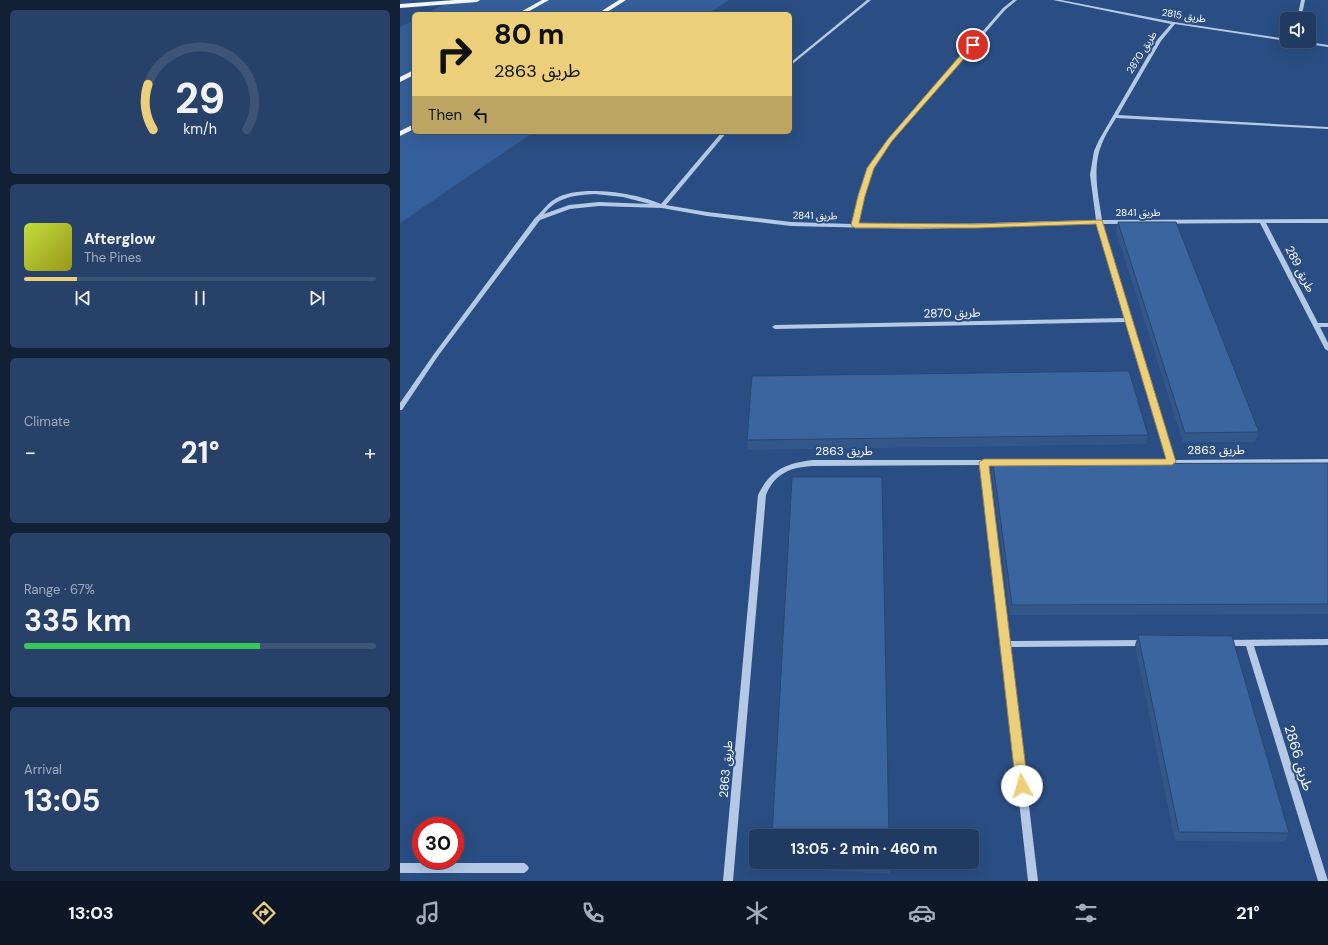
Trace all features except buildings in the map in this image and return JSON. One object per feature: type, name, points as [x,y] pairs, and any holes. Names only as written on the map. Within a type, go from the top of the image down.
[{"type":"main road","points":[[400,6],[477,0]]},
{"type":"main road","points":[[524,12],[546,0]]},
{"type":"main road","points":[[603,12],[623,0]]},
{"type":"main road","points":[[400,80],[412,73]]},
{"type":"main road","points":[[400,134],[412,127]]},
{"type":"street","points":[[792,63],[869,0]]},
{"type":"street","points":[[855,225],[861,196],[871,168],[890,140],[1004,9],[1015,0]]},
{"type":"street","name":"طريق 2815","points":[[1055,0],[1174,23],[1280,39]]},
{"type":"street","points":[[1300,12],[1303,0]]},
{"type":"street","name":"طريق 2870","points":[[1172,462],[1099,222],[1093,175],[1094,163],[1102,140],[1159,40],[1174,23]]},
{"type":"street","points":[[1316,44],[1328,46]]},
{"type":"street","points":[[1115,116],[1328,128]]},
{"type":"street","points":[[662,206],[723,134]]},
{"type":"street","name":"طريق 2841","points":[[537,219],[547,207],[560,198],[576,193],[625,196],[645,200],[662,206]]},
{"type":"street","name":"طريق 2841","points":[[537,219],[559,210],[584,204],[662,206],[707,214],[791,224],[976,226],[1099,222],[1328,221]]},
{"type":"street","points":[[400,408],[436,355],[537,219]]},
{"type":"street","name":"طريق 289","points":[[1262,221],[1328,349]]},
{"type":"street","name":"طريق 2870","points":[[775,327],[1128,320]]},
{"type":"street","points":[[1316,325],[1328,325]]},
{"type":"street","points":[[984,462],[1032,881]]},
{"type":"street","name":"طريق 2863","points":[[728,881],[762,495],[765,487],[779,472],[801,464],[984,462],[1328,462]]},
{"type":"street","points":[[1217,643],[1328,642]]},
{"type":"street","points":[[1006,644],[1155,643]]},
{"type":"street","name":"طريق 2866","points":[[1249,643],[1323,881]]},
{"type":"street","points":[[400,868],[524,868]]},
{"type":"shaded area","points":[[452,0],[729,0],[711,12],[429,12]]},
{"type":"shaded area","points":[[412,21],[412,134],[531,134],[400,223],[400,27]]},
{"type":"route","points":[[973,45],[890,140],[871,168],[861,196],[855,225],[918,227],[1099,222],[1172,462],[984,462],[1022,786]]}]
